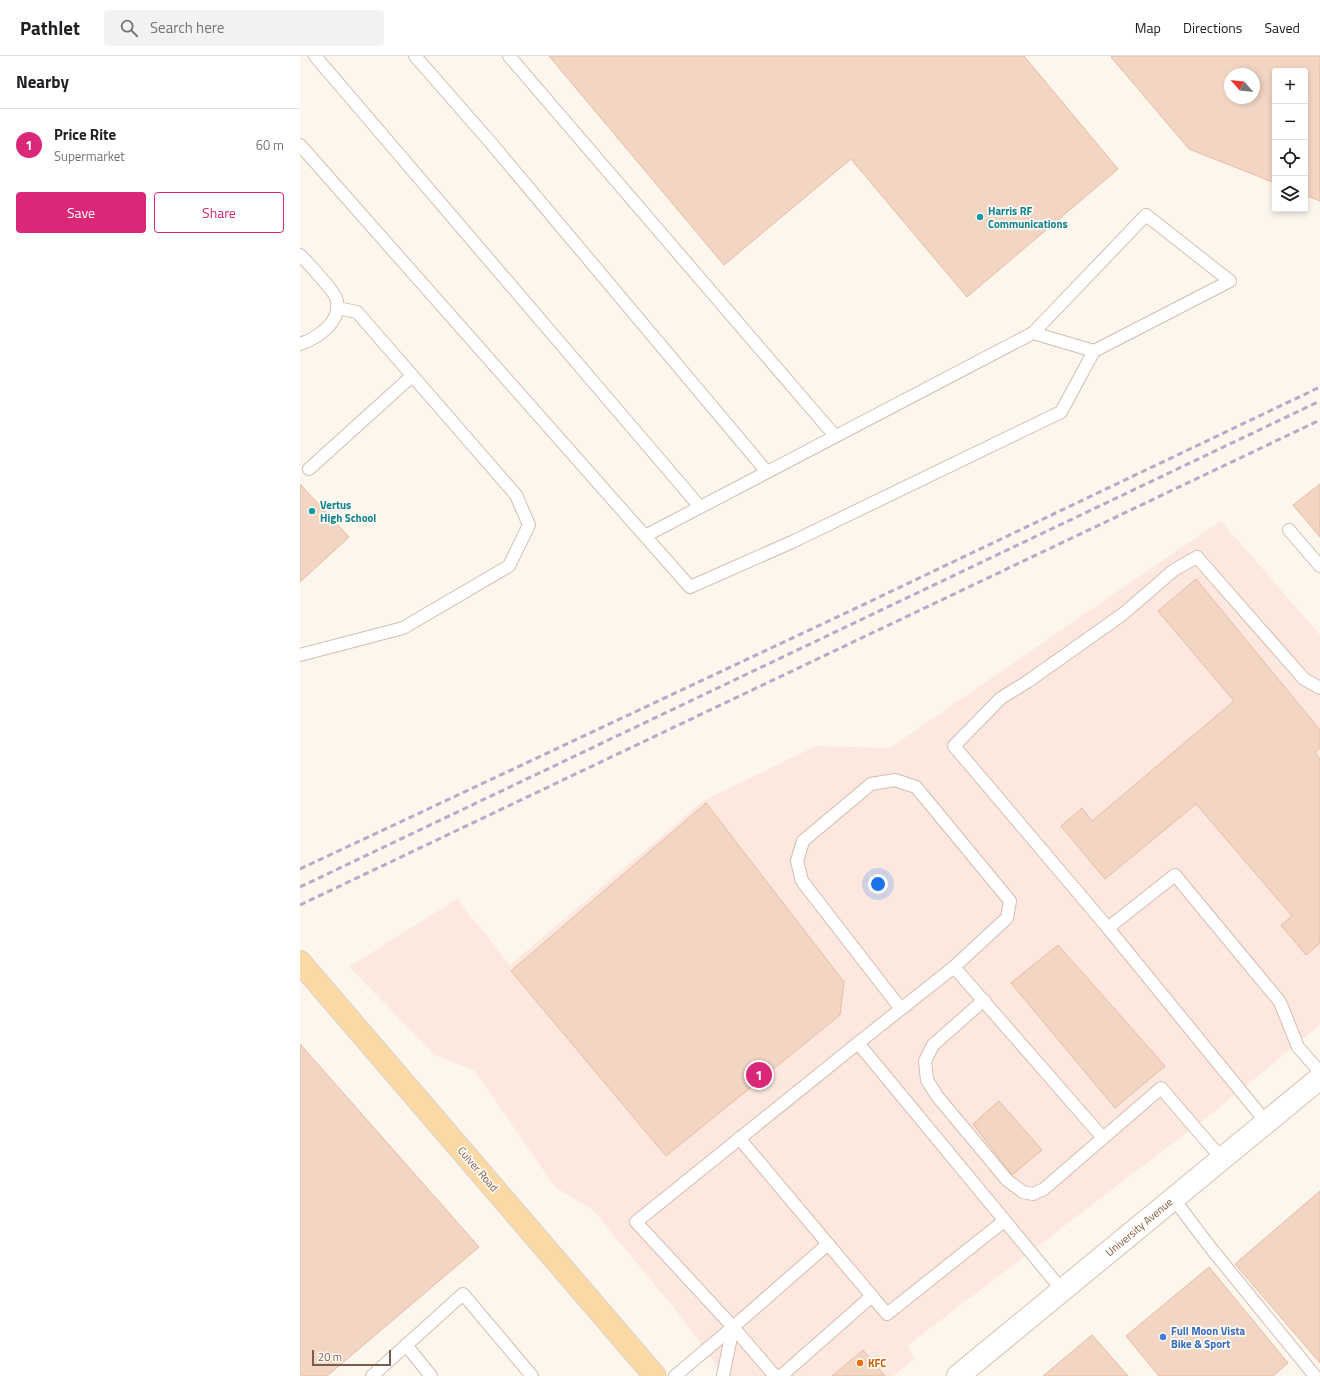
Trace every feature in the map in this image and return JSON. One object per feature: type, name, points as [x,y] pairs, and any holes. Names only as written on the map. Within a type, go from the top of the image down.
[{"type":"main road","name":"Culver Road","points":[[300,962],[655,1376]]},
{"type":"main road","name":"University Avenue","points":[[958,1376],[1320,1078]]},
{"type":"lane","points":[[315,56],[700,507]]},
{"type":"lane","points":[[415,56],[491,143],[767,472]]},
{"type":"lane","points":[[509,56],[835,436]]},
{"type":"lane","points":[[300,145],[645,536],[690,587],[792,542],[1061,412],[1094,351],[1230,281],[1146,215],[1033,333],[645,536]]},
{"type":"lane","points":[[300,255],[336,296],[338,308],[331,325],[310,341],[300,344]]},
{"type":"lane","points":[[300,655],[403,628],[509,566],[528,525],[516,496],[356,312],[338,308]]},
{"type":"lane","points":[[1033,333],[1094,351]]},
{"type":"lane","points":[[308,469],[412,376]]},
{"type":"lane","points":[[1289,530],[1320,566]]},
{"type":"lane","points":[[1266,1122],[1108,928],[954,746],[1001,698],[1028,682],[1123,614],[1174,570],[1197,557],[1304,679],[1320,688]]},
{"type":"lane","points":[[775,1376],[636,1222],[954,967],[1007,918],[1010,901],[916,787],[895,780],[871,784],[803,841],[797,861],[802,881],[901,1009]]},
{"type":"lane","points":[[1108,928],[1174,875],[1280,1002],[1298,1047],[1320,1072]]},
{"type":"lane","points":[[954,967],[1102,1138]]},
{"type":"lane","points":[[984,1000],[933,1045],[925,1061],[927,1080],[937,1096],[1007,1180],[1023,1192],[1033,1194],[1044,1189],[1161,1088],[1222,1158]]},
{"type":"lane","points":[[858,1043],[1062,1290]]},
{"type":"lane","points":[[739,1138],[887,1314],[1004,1220]]},
{"type":"lane","points":[[1173,1198],[1210,1247],[1315,1376]]},
{"type":"lane","points":[[675,1376],[733,1328],[828,1244]]},
{"type":"lane","points":[[372,1376],[463,1294],[532,1376]]},
{"type":"lane","points":[[781,1376],[872,1296]]},
{"type":"lane","points":[[723,1376],[733,1328]]},
{"type":"lane","points":[[406,1345],[431,1376]]},
{"type":"shaded area","points":[[1221,521],[1320,635],[1320,1025],[1219,1108],[907,1346],[915,1358],[893,1376],[724,1376],[678,1313],[593,1210],[555,1187],[474,1070],[435,1055],[349,967],[457,899],[510,965],[703,801],[816,746],[890,748]]},
{"type":"building","name":"Harris RF Communications","points":[[549,56],[1024,56],[1118,169],[967,297],[851,159],[724,265]]},
{"type":"building","points":[[1320,56],[1320,201],[1308,196],[1308,68],[1272,68],[1272,182],[1189,149],[1111,57]]},
{"type":"building","name":"Vertus High School","points":[[300,484],[349,537],[300,582]]},
{"type":"building","points":[[1320,484],[1320,537],[1293,505]]},
{"type":"building","points":[[1196,579],[1320,730],[1320,748],[1315,752],[1320,759],[1320,943],[1306,955],[1281,925],[1292,916],[1196,804],[1105,879],[1061,826],[1082,808],[1092,821],[1234,701],[1158,611]]},
{"type":"building","points":[[706,803],[844,982],[840,1015],[666,1156],[511,971]]},
{"type":"building","points":[[1058,945],[1165,1066],[1115,1108],[1011,983]]},
{"type":"building","points":[[300,1044],[479,1247],[327,1376],[300,1376]]},
{"type":"building","points":[[999,1101],[1042,1150],[1012,1175],[973,1124]]},
{"type":"building","points":[[1320,1191],[1320,1363],[1235,1264]]},
{"type":"building","points":[[1209,1267],[1288,1363],[1273,1376],[1159,1376],[1126,1336]]},
{"type":"building","points":[[1092,1335],[1128,1376],[1043,1376]]},
{"type":"building","name":"KFC","points":[[863,1350],[885,1376],[832,1376]]},
{"type":"railway","points":[[300,869],[850,611],[1320,387]]},
{"type":"railway","points":[[300,887],[1320,401]]},
{"type":"railway","points":[[300,905],[1320,420]]},
{"type":"place","name":"Harris RF Communications","points":[[980,217]]},
{"type":"place","name":"Vertus High School","points":[[312,511]]},
{"type":"place","name":"Price Rite","points":[[759,1075]]},
{"type":"place","name":"Full Moon Vista Bike & Sport","points":[[1163,1337]]},
{"type":"place","name":"KFC","points":[[860,1363]]}]
